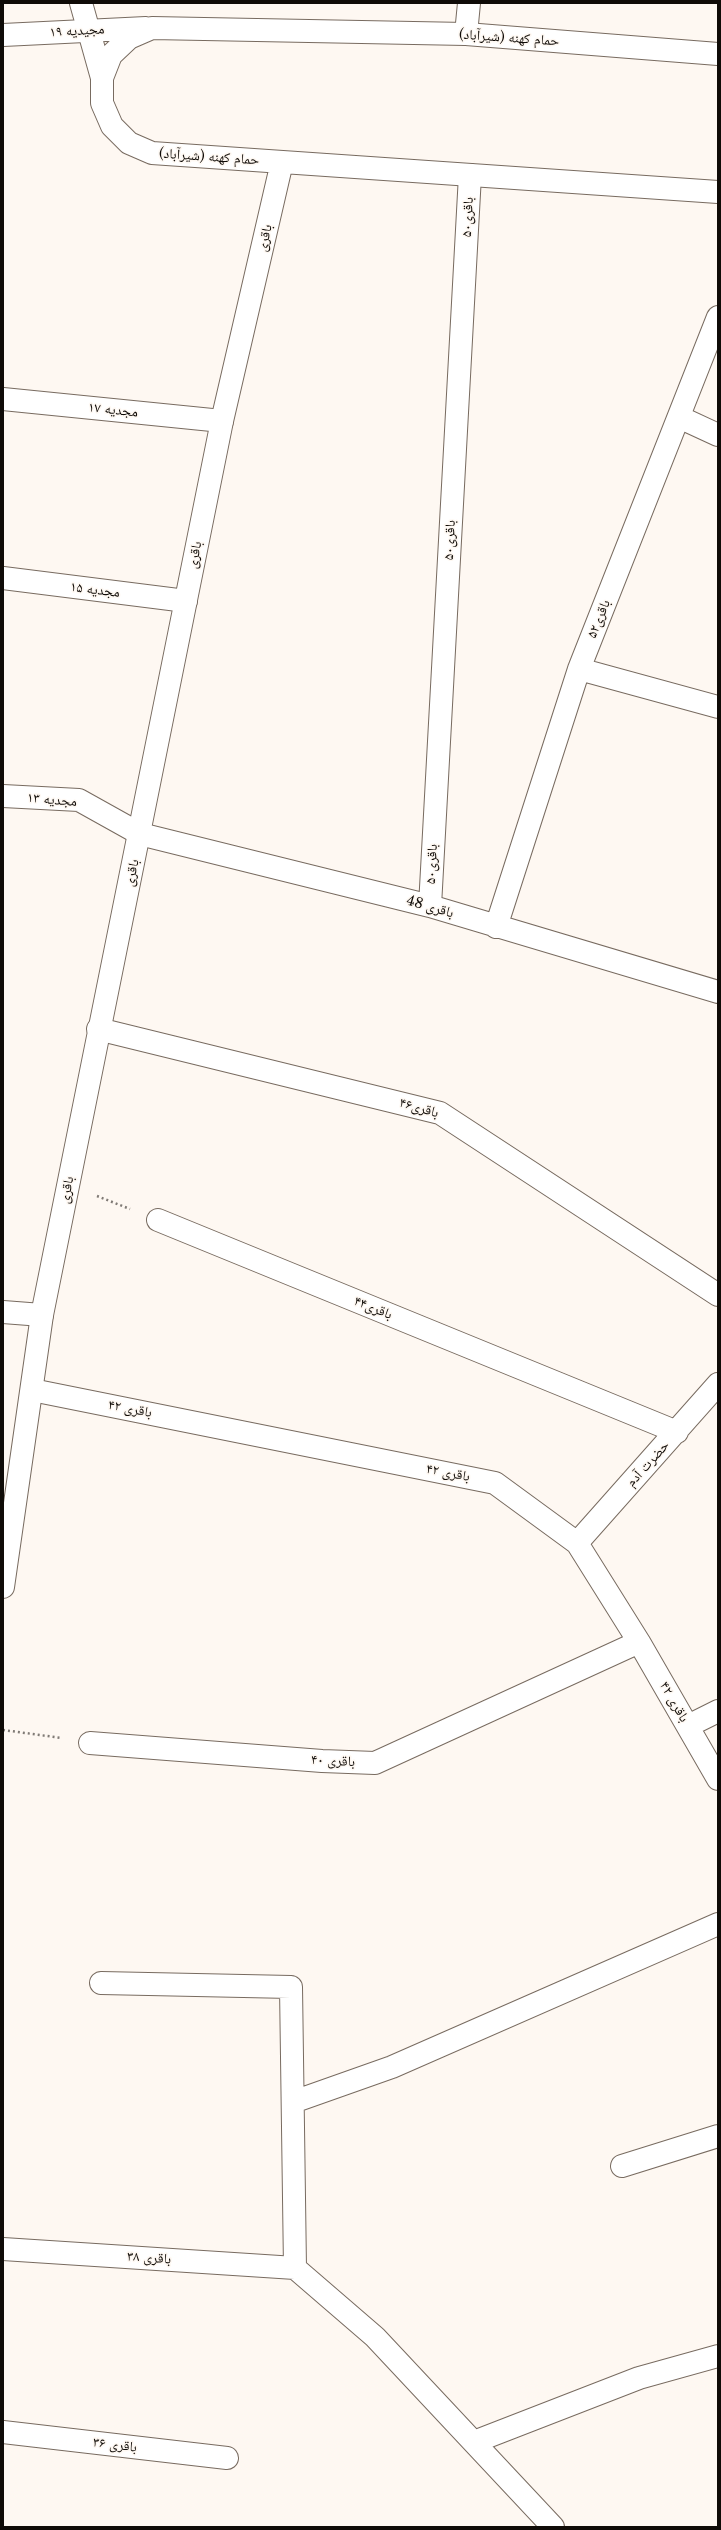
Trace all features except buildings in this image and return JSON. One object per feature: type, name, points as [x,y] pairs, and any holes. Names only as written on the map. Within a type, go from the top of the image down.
[{"type":"street","points":[[81,3],[102,78]]},
{"type":"street","points":[[466,34],[469,3]]},
{"type":"street","name":"مجیدیه ۱۹","points":[[3,35],[152,28]]},
{"type":"street","name":"حمام کهنه (شیرآباد)","points":[[718,54],[466,34],[152,28],[129,38],[111,55],[102,78],[102,103],[112,126],[129,143],[152,153],[718,192]]},
{"type":"street","name":"باقری","points":[[3,1587],[42,1315],[98,1029],[140,834],[222,421],[282,162]]},
{"type":"street","name":"باقری۵۰","points":[[430,906],[470,175]]},
{"type":"street","name":"باقری۵۲","points":[[496,927],[579,669],[718,317]]},
{"type":"street","name":"مجدیه ۱۷","points":[[3,399],[222,421]]},
{"type":"street","points":[[678,417],[718,435]]},
{"type":"street","name":"مجدیه ۱۵","points":[[3,578],[186,601]]},
{"type":"street","points":[[579,669],[718,707]]},
{"type":"street","name":"مجدیه ۱۳","points":[[3,796],[79,800],[140,834]]},
{"type":"street","name":"باقری 48","points":[[140,834],[430,906],[496,927],[718,992]]},
{"type":"street","name":"باقری۴۶","points":[[98,1029],[440,1113],[718,1295]]},
{"type":"street","name":"باقری۴۴","points":[[158,1220],[677,1432]]},
{"type":"street","points":[[3,1312],[42,1315]]},
{"type":"street","name":"حضرت آدم","points":[[577,1543],[718,1384]]},
{"type":"street","name":"باقری ۴۲","points":[[32,1390],[495,1483],[577,1543],[639,1642],[718,1778]]},
{"type":"street","name":"باقری ۴۰","points":[[90,1743],[322,1761],[375,1763],[639,1642]]},
{"type":"street","points":[[688,1726],[718,1711]]},
{"type":"street","points":[[293,2102],[392,2067],[718,1924]]},
{"type":"street","points":[[101,1983],[291,1987],[295,2268],[375,2337],[553,2527]]},
{"type":"street","points":[[622,2166],[718,2136]]},
{"type":"street","name":"باقری ۳۸","points":[[3,2249],[295,2268]]},
{"type":"street","points":[[474,2442],[639,2378],[718,2356]]},
{"type":"street","name":"باقری ۳۶","points":[[3,2432],[227,2458]]},
{"type":"path","points":[[68,1184],[158,1220]]},
{"type":"path","points":[[3,1730],[90,1743]]}]
